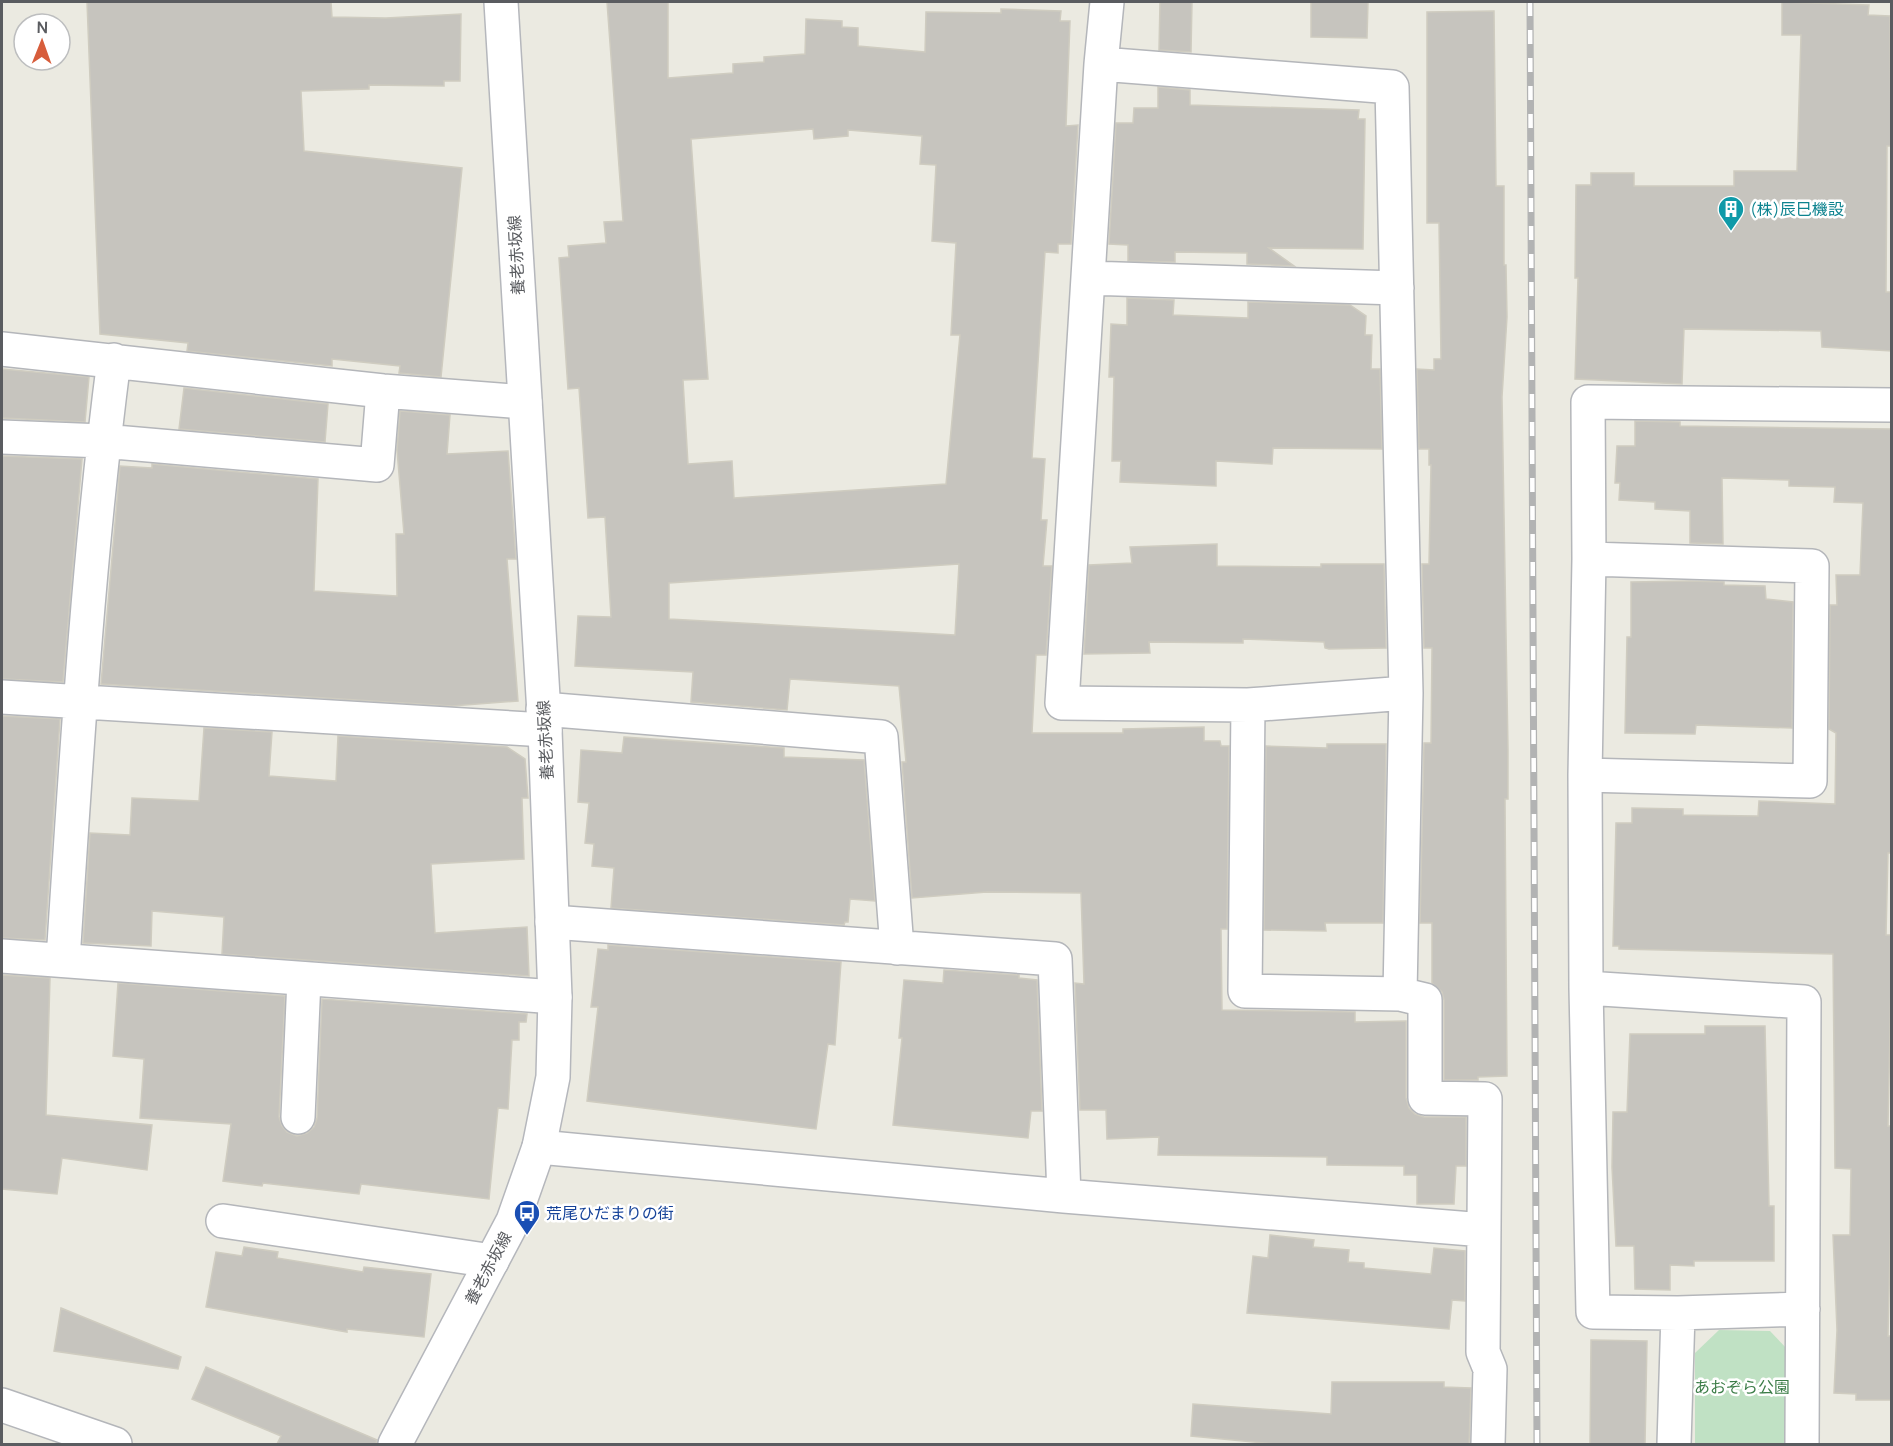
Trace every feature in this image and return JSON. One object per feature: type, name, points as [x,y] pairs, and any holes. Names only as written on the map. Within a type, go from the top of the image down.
[{"type":"street","name":"養老赤坂線","points":[[395,1444],[513,1221],[539,1147],[553,1077],[555,997],[544,720],[501,2]]},
{"type":"street","points":[[1107,2],[1101,64],[1062,703],[1248,705],[1406,693]]},
{"type":"street","points":[[1101,64],[1392,87],[1406,693],[1400,994]]},
{"type":"street","points":[[1088,278],[1397,288]]},
{"type":"street","points":[[2,349],[383,391],[525,402]]},
{"type":"street","points":[[63,960],[79,703],[103,441],[114,360]]},
{"type":"street","points":[[2,437],[103,441],[377,465],[383,391]]},
{"type":"street","points":[[1803,1309],[1678,1313],[1593,1312],[1586,988],[1588,402],[1891,405]]},
{"type":"street","points":[[1585,775],[1810,781],[1812,566],[1589,559]]},
{"type":"street","points":[[2,697],[79,703],[544,720],[880,737],[897,948]]},
{"type":"street","points":[[1248,705],[1245,991],[1400,994],[1425,1000],[1425,1098],[1485,1099],[1483,1352],[1490,1369],[1488,1444]]},
{"type":"street","points":[[552,922],[1055,959],[1064,1196]]},
{"type":"street","points":[[2,956],[555,997]]},
{"type":"street","points":[[298,1117],[304,979]]},
{"type":"street","points":[[1586,988],[1803,1002],[1802,1444]]},
{"type":"street","points":[[539,1147],[1064,1196],[1484,1230]]},
{"type":"street","points":[[224,1221],[492,1261]]},
{"type":"street","points":[[1674,1444],[1678,1313]]},
{"type":"street","points":[[2,1405],[115,1444]]},
{"type":"green space","name":"あおぞら公園","points":[[1719,1330],[1770,1331],[1789,1351],[1788,1444],[1695,1444],[1695,1353]]},
{"type":"building","points":[[87,2],[331,2],[332,17],[386,18],[461,14],[460,81],[444,81],[444,86],[369,85],[369,89],[301,91],[304,151],[462,168],[441,377],[399,373],[400,366],[332,359],[332,366],[187,351],[188,343],[100,334]]},
{"type":"building","points":[[607,2],[668,2],[668,78],[733,73],[733,64],[764,62],[764,57],[805,54],[806,19],[842,21],[842,27],[858,28],[858,46],[925,52],[926,12],[1001,13],[1001,9],[1061,11],[1060,21],[1070,21],[1066,126],[1078,125],[1071,244],[1058,244],[1058,253],[1045,252],[1032,458],[1045,459],[1041,520],[1047,520],[1043,566],[1052,566],[1046,655],[1036,655],[1032,733],[1123,733],[1123,729],[1204,727],[1204,741],[1220,741],[1221,746],[1229,746],[1227,929],[1221,929],[1222,1010],[1355,1012],[1355,1022],[1406,1021],[1406,1098],[1409,1108],[1415,1114],[1424,1117],[1466,1117],[1466,1166],[1456,1166],[1454,1204],[1417,1204],[1417,1175],[1404,1175],[1404,1166],[1327,1165],[1327,1157],[1158,1155],[1159,1137],[1107,1139],[1106,1110],[1080,1110],[1075,983],[1084,984],[1081,893],[987,892],[912,898],[902,762],[906,762],[899,686],[790,679],[787,710],[691,702],[693,672],[575,666],[578,616],[611,617],[605,517],[588,518],[579,388],[568,389],[559,258],[569,257],[568,246],[606,243],[604,222],[623,221]],"holes":[[[813,129],[814,139],[848,136],[848,130],[922,136],[920,164],[936,165],[932,241],[956,243],[951,335],[960,335],[946,484],[734,498],[732,461],[688,464],[683,380],[708,379],[691,139]],[[959,564],[955,635],[669,619],[669,583]]]},
{"type":"building","points":[[1160,2],[1192,2],[1191,52],[1159,50]]},
{"type":"building","points":[[1311,2],[1368,2],[1367,38],[1311,37]]},
{"type":"building","points":[[1782,2],[1869,5],[1868,15],[1890,16],[1891,146],[1887,146],[1886,292],[1892,292],[1892,351],[1822,347],[1821,331],[1684,329],[1682,384],[1575,379],[1578,278],[1575,278],[1576,185],[1591,185],[1591,173],[1634,173],[1634,186],[1734,186],[1734,171],[1797,171],[1801,35],[1782,35]]},
{"type":"building","points":[[1494,11],[1496,186],[1504,186],[1504,265],[1506,265],[1507,317],[1502,397],[1508,750],[1508,799],[1505,799],[1507,1076],[1478,1077],[1478,1080],[1444,1080],[1444,1000],[1442,992],[1432,983],[1432,923],[1420,923],[1424,743],[1431,743],[1432,648],[1424,648],[1422,564],[1429,564],[1431,465],[1429,465],[1429,449],[1419,449],[1417,369],[1434,370],[1434,359],[1441,359],[1439,223],[1427,223],[1427,12]]},
{"type":"building","points":[[1158,87],[1190,90],[1190,105],[1359,110],[1358,119],[1365,119],[1363,249],[1269,248],[1294,266],[1247,264],[1247,253],[1175,252],[1175,262],[1128,261],[1128,245],[1109,244],[1116,123],[1133,123],[1134,108],[1158,108]]},
{"type":"building","points":[[1127,298],[1174,300],[1173,315],[1248,318],[1248,302],[1350,305],[1366,316],[1365,335],[1372,335],[1371,369],[1380,369],[1382,449],[1273,448],[1272,464],[1216,461],[1216,486],[1120,482],[1121,461],[1112,461],[1114,377],[1109,377],[1111,324],[1127,325]]},
{"type":"building","points":[[2,369],[89,377],[85,422],[2,418]]},
{"type":"building","points":[[184,388],[328,404],[325,442],[179,429]]},
{"type":"building","points":[[400,411],[450,415],[447,454],[508,451],[516,559],[507,559],[518,701],[452,706],[101,684],[120,466],[152,468],[152,464],[318,479],[314,591],[397,596],[396,534],[404,534],[397,450]]},
{"type":"building","points":[[1635,421],[1680,422],[1680,426],[1892,429],[1892,853],[1888,853],[1886,935],[1892,935],[1888,1126],[1891,1126],[1891,1211],[1888,1336],[1892,1336],[1892,1400],[1856,1400],[1856,1394],[1834,1393],[1837,1330],[1833,1235],[1850,1235],[1851,1169],[1835,1168],[1833,954],[1619,949],[1619,946],[1613,946],[1616,823],[1632,823],[1632,808],[1683,809],[1683,815],[1758,816],[1759,801],[1835,804],[1836,733],[1829,729],[1830,605],[1837,605],[1836,575],[1860,575],[1863,503],[1834,502],[1835,487],[1789,486],[1789,480],[1722,478],[1723,544],[1690,543],[1690,511],[1655,509],[1655,502],[1619,500],[1620,483],[1615,483],[1617,446],[1635,446]]},
{"type":"building","points":[[2,456],[82,459],[63,682],[2,679]]},
{"type":"building","points":[[1217,544],[1217,566],[1321,567],[1321,564],[1384,564],[1386,648],[1329,649],[1325,648],[1324,642],[1243,639],[1243,643],[1149,642],[1150,653],[1084,654],[1089,565],[1132,563],[1130,547]]},
{"type":"building","points":[[1689,581],[1765,586],[1766,599],[1793,602],[1792,728],[1696,725],[1695,734],[1625,733],[1627,637],[1631,637],[1631,582]]},
{"type":"building","points":[[2,716],[60,719],[45,940],[2,938]]},
{"type":"building","points":[[204,728],[272,732],[269,776],[336,781],[338,736],[507,747],[525,759],[528,798],[522,798],[524,859],[431,864],[435,933],[527,927],[529,976],[222,954],[224,917],[152,911],[151,946],[83,943],[90,833],[130,835],[132,798],[199,801]]},
{"type":"building","points":[[624,737],[784,748],[784,757],[864,760],[875,901],[850,899],[848,922],[844,925],[611,908],[614,868],[592,866],[594,844],[585,843],[589,803],[578,802],[581,750],[622,753]]},
{"type":"building","points":[[1327,744],[1386,744],[1383,923],[1325,923],[1326,931],[1264,930],[1266,746],[1327,748]]},
{"type":"building","points":[[608,945],[841,962],[835,1045],[828,1044],[816,1129],[587,1101],[598,1007],[591,1007],[598,949],[608,950]]},
{"type":"building","points":[[944,970],[1019,975],[1019,978],[1037,980],[1042,1111],[1031,1111],[1028,1138],[893,1125],[902,1038],[899,1038],[904,980],[943,983]]},
{"type":"building","points":[[2,975],[50,978],[46,1115],[152,1125],[147,1170],[62,1158],[57,1194],[2,1189]]},
{"type":"building","points":[[118,983],[285,996],[279,1117],[287,1132],[297,1136],[307,1133],[314,1127],[317,1118],[322,999],[527,1014],[526,1022],[519,1022],[519,1040],[512,1040],[508,1109],[498,1108],[489,1199],[361,1184],[359,1194],[263,1183],[262,1186],[223,1181],[231,1124],[140,1118],[144,1059],[113,1056]]},
{"type":"building","points":[[1705,1026],[1765,1026],[1769,1206],[1774,1206],[1774,1261],[1694,1261],[1694,1266],[1670,1265],[1670,1290],[1635,1289],[1634,1246],[1616,1246],[1612,1167],[1613,1112],[1627,1112],[1630,1034],[1705,1034]]},
{"type":"building","points":[[1270,1235],[1314,1240],[1313,1247],[1349,1250],[1348,1262],[1364,1263],[1364,1268],[1431,1274],[1434,1248],[1465,1251],[1465,1301],[1452,1300],[1449,1329],[1247,1313],[1253,1256],[1268,1258]]},
{"type":"building","points":[[244,1247],[278,1252],[277,1258],[363,1272],[364,1267],[431,1274],[424,1337],[347,1329],[347,1332],[206,1307],[216,1252],[242,1256]]},
{"type":"building","points":[[61,1308],[181,1357],[178,1369],[54,1351]]},
{"type":"building","points":[[1591,1340],[1647,1341],[1645,1444],[1590,1444]]},
{"type":"building","points":[[206,1367],[377,1440],[376,1444],[277,1444],[281,1436],[192,1399]]},
{"type":"building","points":[[1332,1382],[1444,1382],[1444,1387],[1471,1388],[1469,1444],[1275,1444],[1191,1436],[1193,1404],[1331,1414]]},
{"type":"railway","points":[[1530,2],[1537,1444]]},
{"type":"place","name":"(株)辰巳機設","points":[[1731,232]]},
{"type":"place","name":"荒尾ひだまりの街","points":[[527,1236]]}]
